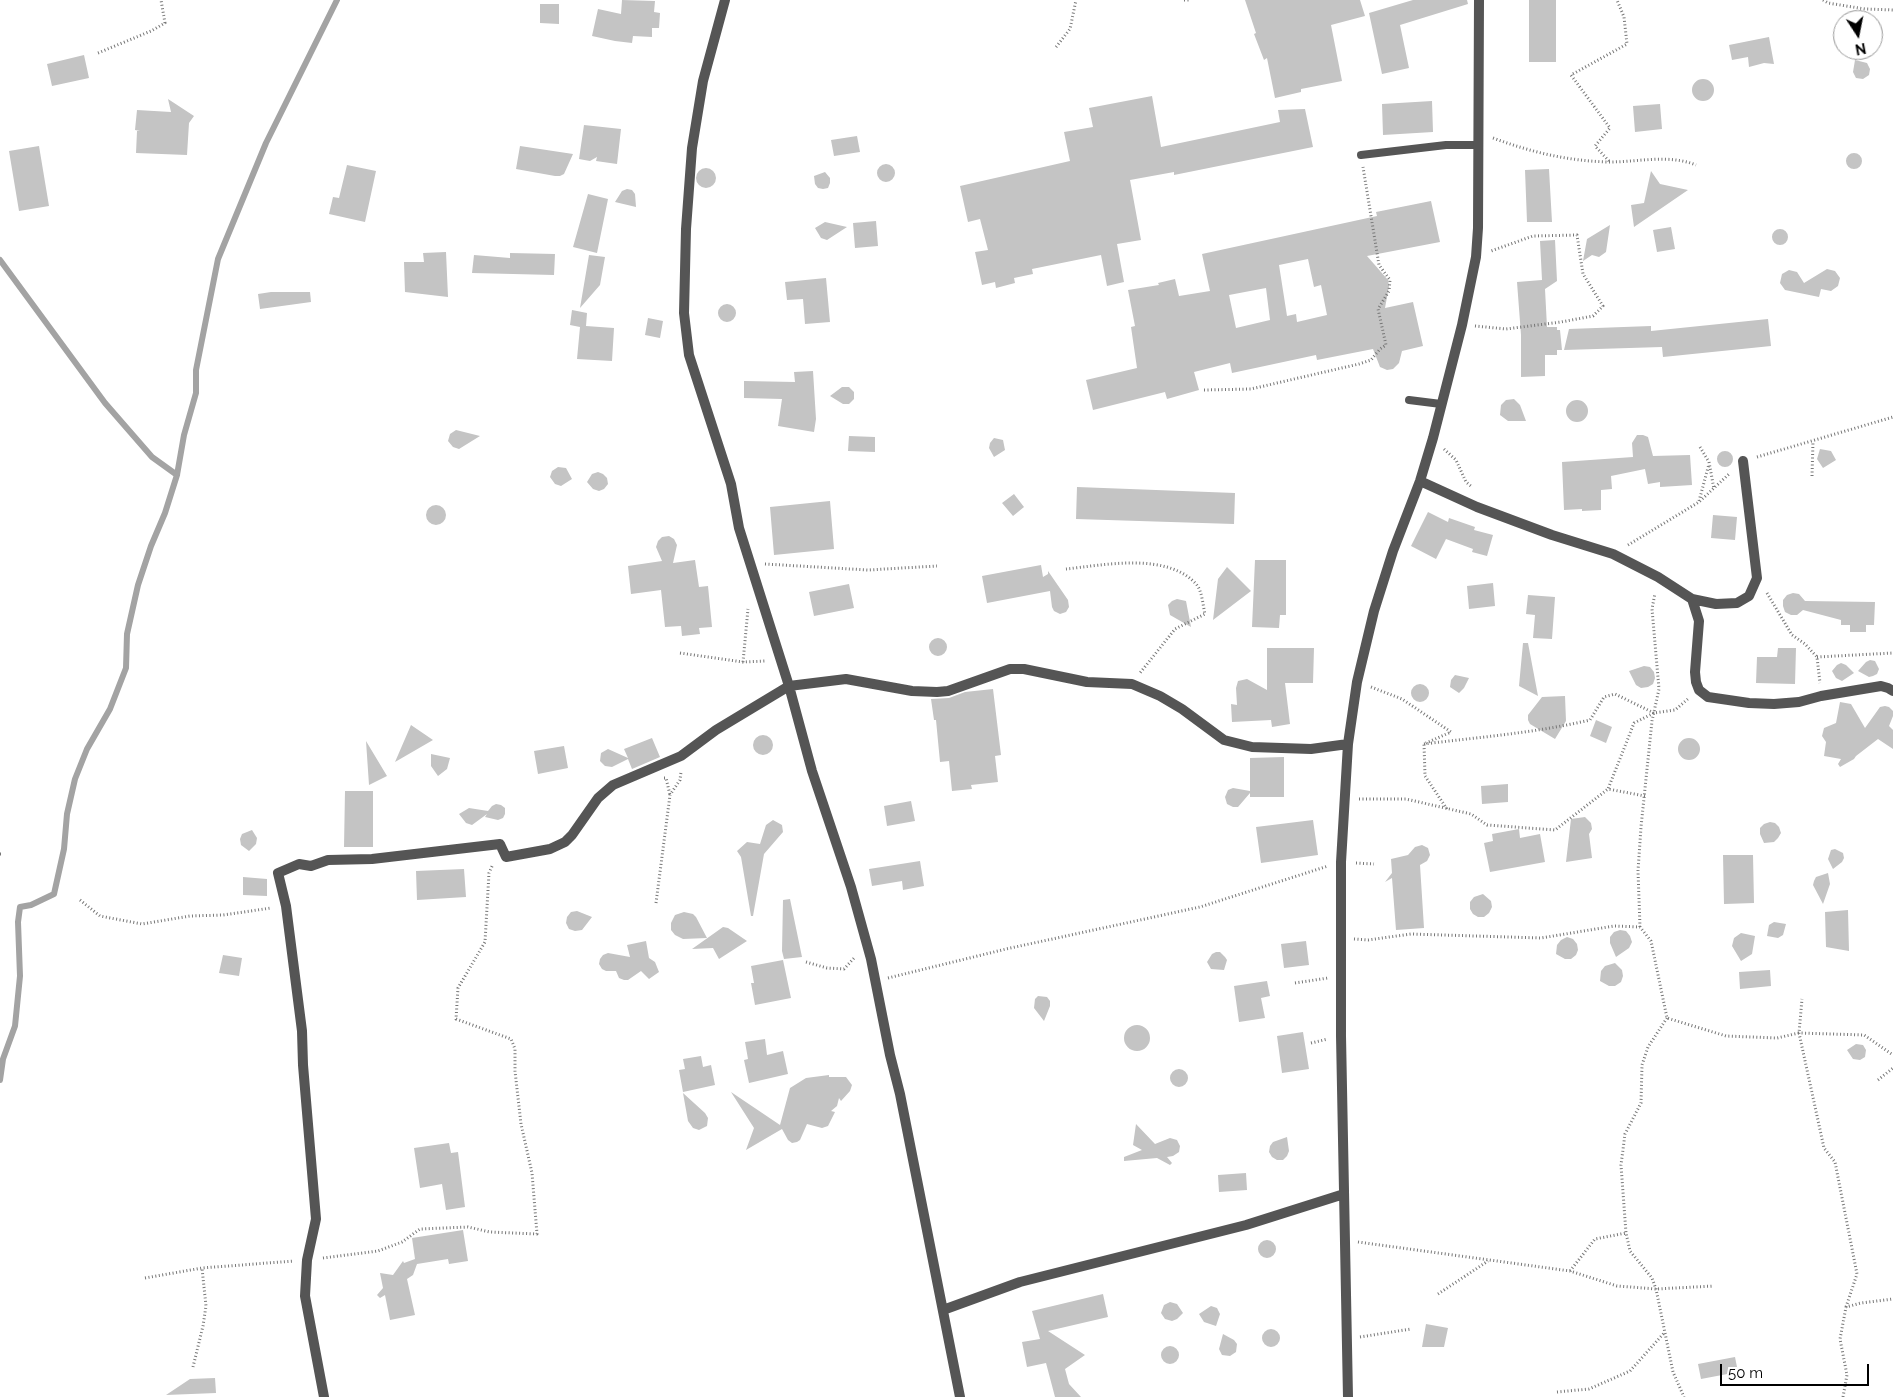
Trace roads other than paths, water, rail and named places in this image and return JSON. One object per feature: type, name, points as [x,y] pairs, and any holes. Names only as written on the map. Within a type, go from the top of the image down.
[{"type":"street","points":[[725,0],[703,80],[692,148],[686,229],[684,313],[689,355],[731,484],[740,528],[789,686],[812,771],[851,887],[876,981],[960,1397]]},
{"type":"street","points":[[1348,1397],[1341,862],[1348,744],[1357,682],[1374,611],[1393,551],[1420,481],[1433,438],[1462,325],[1476,256],[1478,228],[1479,0]]},
{"type":"street","points":[[1420,481],[1477,507],[1552,535],[1613,554],[1658,577],[1692,599],[1716,604],[1737,603],[1749,596],[1757,578],[1743,461]]},
{"type":"street","points":[[1692,599],[1699,621],[1695,672],[1699,690],[1708,697],[1748,703],[1799,702],[1821,696],[1881,686],[1893,691]]},
{"type":"street","points":[[324,1397],[305,1296],[307,1260],[316,1219],[303,1065],[302,1031],[286,906],[278,873],[299,864],[311,866],[328,860],[372,859],[500,844],[506,857],[550,849],[572,835],[598,798],[613,784],[681,756],[716,730],[789,686],[846,679],[912,691],[937,692],[1016,668],[1087,682],[1132,684],[1160,696],[1182,709],[1224,740],[1252,748],[1311,749],[1348,744]]},
{"type":"street","points":[[943,1310],[1020,1282],[1246,1226],[1344,1194]]},
{"type":"lane","points":[[1361,155],[1446,145],[1478,146]]},
{"type":"lane","points":[[1409,400],[1441,404]]},
{"type":"waterway","points":[[0,1080],[3,1059],[15,1026],[20,976],[18,922],[20,907],[31,905],[54,894],[64,849],[67,814],[75,779],[87,749],[110,709],[126,668],[127,634],[138,585],[177,475],[184,435],[196,393],[196,370],[218,259],[266,143],[337,0]]},
{"type":"waterway","points":[[0,260],[105,403],[152,457],[177,475]]}]
